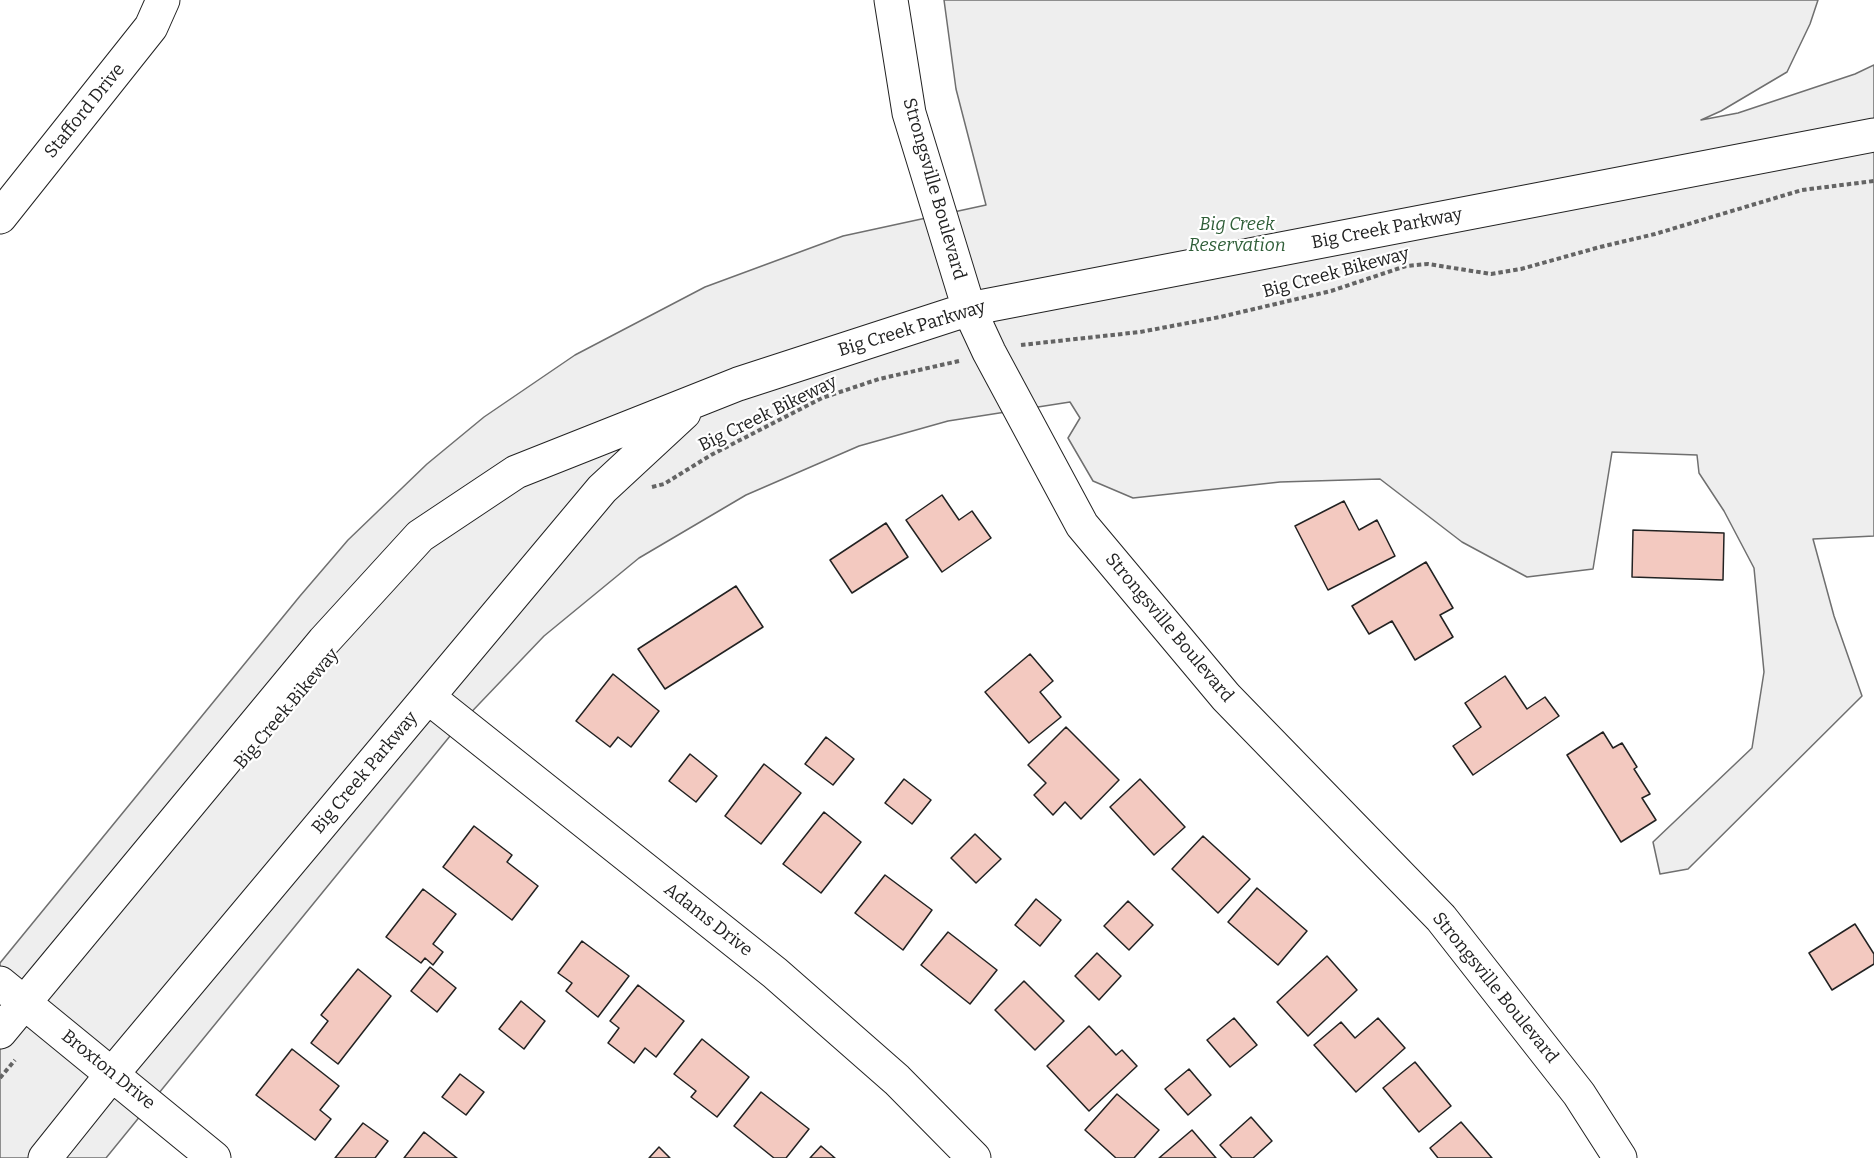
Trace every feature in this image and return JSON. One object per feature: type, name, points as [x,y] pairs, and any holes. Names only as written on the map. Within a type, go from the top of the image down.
[{"type":"street","name":"Stafford Drive","points":[[0,218],[152,27],[163,0]]},
{"type":"street","name":"Strongsville Boulevard","points":[[891,0],[909,113],[969,309],[989,352],[1082,525],[1226,697],[1441,918],[1579,1094],[1620,1158]]},
{"type":"street","name":"Big Creek Parkway","points":[[0,1032],[13,992],[420,536],[516,472],[738,384],[969,309],[1874,135]]},
{"type":"street","name":"Big Creek Parkway","points":[[45,1158],[113,1073],[603,489],[699,400]]},
{"type":"street","name":"Adams Drive","points":[[428,697],[775,973],[897,1080],[974,1158]]},
{"type":"street","name":"Broxton Drive","points":[[13,992],[214,1158]]},
{"type":"path","name":"Big Creek Bikeway","points":[[1011,347],[1140,332],[1220,317],[1331,291],[1406,266],[1428,264],[1491,274],[1521,269],[1655,234],[1802,190],[1874,181]]},
{"type":"path","name":"Big Creek Bikeway","points":[[647,488],[664,484],[711,455],[822,398],[879,379],[959,361],[969,356]]},
{"type":"green space","name":"Big Creek Reservation","points":[[944,0],[1818,0],[1810,24],[1787,72],[1721,111],[1701,120],[1738,113],[1855,74],[1874,65],[1874,536],[1813,539],[1834,616],[1862,696],[1688,869],[1660,874],[1653,842],[1752,748],[1764,672],[1754,568],[1724,511],[1699,473],[1697,455],[1612,452],[1593,569],[1527,577],[1462,542],[1380,479],[1280,482],[1133,498],[1093,481],[1068,438],[1080,418],[1070,402],[948,421],[859,446],[746,495],[639,558],[544,636],[459,725],[106,1158],[0,1158],[0,963],[348,540],[427,464],[484,417],[575,355],[705,287],[843,236],[986,205],[956,89]]},
{"type":"building","points":[[942,495],[959,520],[972,511],[991,538],[942,572],[906,520]]},
{"type":"building","points":[[1344,501],[1359,530],[1377,520],[1395,556],[1328,590],[1295,526]]},
{"type":"building","points":[[886,523],[908,557],[852,593],[830,560]]},
{"type":"building","points":[[1633,530],[1724,533],[1723,580],[1632,577]]},
{"type":"building","points":[[1426,562],[1453,608],[1440,615],[1453,637],[1415,660],[1392,621],[1369,634],[1352,606]]},
{"type":"building","points":[[736,586],[763,627],[665,689],[638,649]]},
{"type":"building","points":[[1030,654],[1053,681],[1040,692],[1061,717],[1029,743],[985,692]]},
{"type":"building","points":[[613,674],[659,711],[631,747],[618,737],[610,747],[576,721]]},
{"type":"building","points":[[1505,676],[1527,709],[1545,697],[1559,716],[1473,775],[1453,746],[1481,727],[1465,703]]},
{"type":"building","points":[[1066,727],[1119,780],[1081,819],[1065,802],[1053,815],[1034,795],[1046,783],[1028,765]]},
{"type":"building","points":[[1603,732],[1613,748],[1622,743],[1637,767],[1634,769],[1650,794],[1642,798],[1656,820],[1621,842],[1567,755]]},
{"type":"building","points":[[826,737],[854,759],[833,785],[805,764]]},
{"type":"building","points":[[690,754],[717,776],[696,802],[669,781]]},
{"type":"building","points":[[764,764],[801,793],[761,844],[725,816]]},
{"type":"building","points":[[904,779],[931,800],[912,824],[885,803]]},
{"type":"building","points":[[1140,779],[1185,827],[1154,855],[1110,807]]},
{"type":"building","points":[[824,812],[861,842],[821,893],[783,864]]},
{"type":"building","points":[[474,826],[512,855],[507,862],[538,886],[512,920],[443,867]]},
{"type":"building","points":[[975,834],[1001,859],[976,883],[951,858]]},
{"type":"building","points":[[1203,836],[1250,879],[1218,913],[1172,869]]},
{"type":"building","points":[[885,875],[932,910],[903,950],[855,913]]},
{"type":"building","points":[[1257,888],[1307,931],[1278,965],[1228,922]]},
{"type":"building","points":[[423,889],[456,914],[433,944],[443,952],[433,965],[425,958],[421,963],[386,937]]},
{"type":"building","points":[[1036,899],[1061,920],[1040,946],[1015,925]]},
{"type":"building","points":[[1128,901],[1153,925],[1129,950],[1104,926]]},
{"type":"building","points":[[1855,924],[1874,954],[1874,964],[1832,990],[1809,953]]},
{"type":"building","points":[[948,932],[997,970],[970,1004],[921,965]]},
{"type":"building","points":[[582,941],[629,976],[598,1017],[566,991],[572,983],[558,973]]},
{"type":"building","points":[[1097,953],[1121,976],[1099,1000],[1075,976]]},
{"type":"building","points":[[1327,956],[1357,990],[1308,1036],[1277,1002]]},
{"type":"building","points":[[430,967],[456,988],[437,1012],[411,991]]},
{"type":"building","points":[[358,969],[391,996],[338,1064],[311,1043],[328,1021],[321,1015]]},
{"type":"building","points":[[1024,981],[1064,1021],[1035,1050],[995,1010]]},
{"type":"building","points":[[638,985],[684,1021],[656,1057],[645,1048],[634,1063],[608,1043],[619,1028],[610,1021]]},
{"type":"building","points":[[521,1001],[545,1021],[524,1049],[499,1029]]},
{"type":"building","points":[[1234,1018],[1257,1045],[1230,1067],[1207,1040]]},
{"type":"building","points":[[1378,1018],[1405,1048],[1356,1092],[1314,1045],[1341,1022],[1355,1038]]},
{"type":"building","points":[[1089,1026],[1116,1055],[1122,1050],[1137,1066],[1089,1111],[1047,1066]]},
{"type":"building","points":[[702,1039],[749,1077],[717,1117],[691,1097],[696,1091],[674,1074]]},
{"type":"building","points":[[292,1049],[339,1086],[320,1110],[331,1119],[315,1140],[256,1095]]},
{"type":"building","points":[[1415,1062],[1451,1106],[1419,1132],[1383,1088]]},
{"type":"building","points":[[1189,1069],[1211,1095],[1188,1115],[1165,1089]]},
{"type":"building","points":[[460,1074],[484,1092],[466,1115],[442,1097]]},
{"type":"building","points":[[761,1092],[809,1129],[786,1158],[774,1158],[734,1126]]},
{"type":"building","points":[[1117,1094],[1159,1130],[1134,1158],[1116,1158],[1085,1130]]},
{"type":"building","points":[[1251,1117],[1272,1141],[1253,1158],[1232,1158],[1220,1145]]},
{"type":"building","points":[[1461,1122],[1492,1158],[1438,1158],[1430,1148]]},
{"type":"building","points":[[363,1123],[388,1141],[375,1158],[335,1158]]},
{"type":"building","points":[[1192,1130],[1216,1158],[1159,1158]]},
{"type":"building","points":[[424,1132],[457,1158],[404,1158]]},
{"type":"building","points":[[821,1146],[835,1158],[810,1158]]},
{"type":"building","points":[[659,1147],[670,1158],[649,1158]]}]
